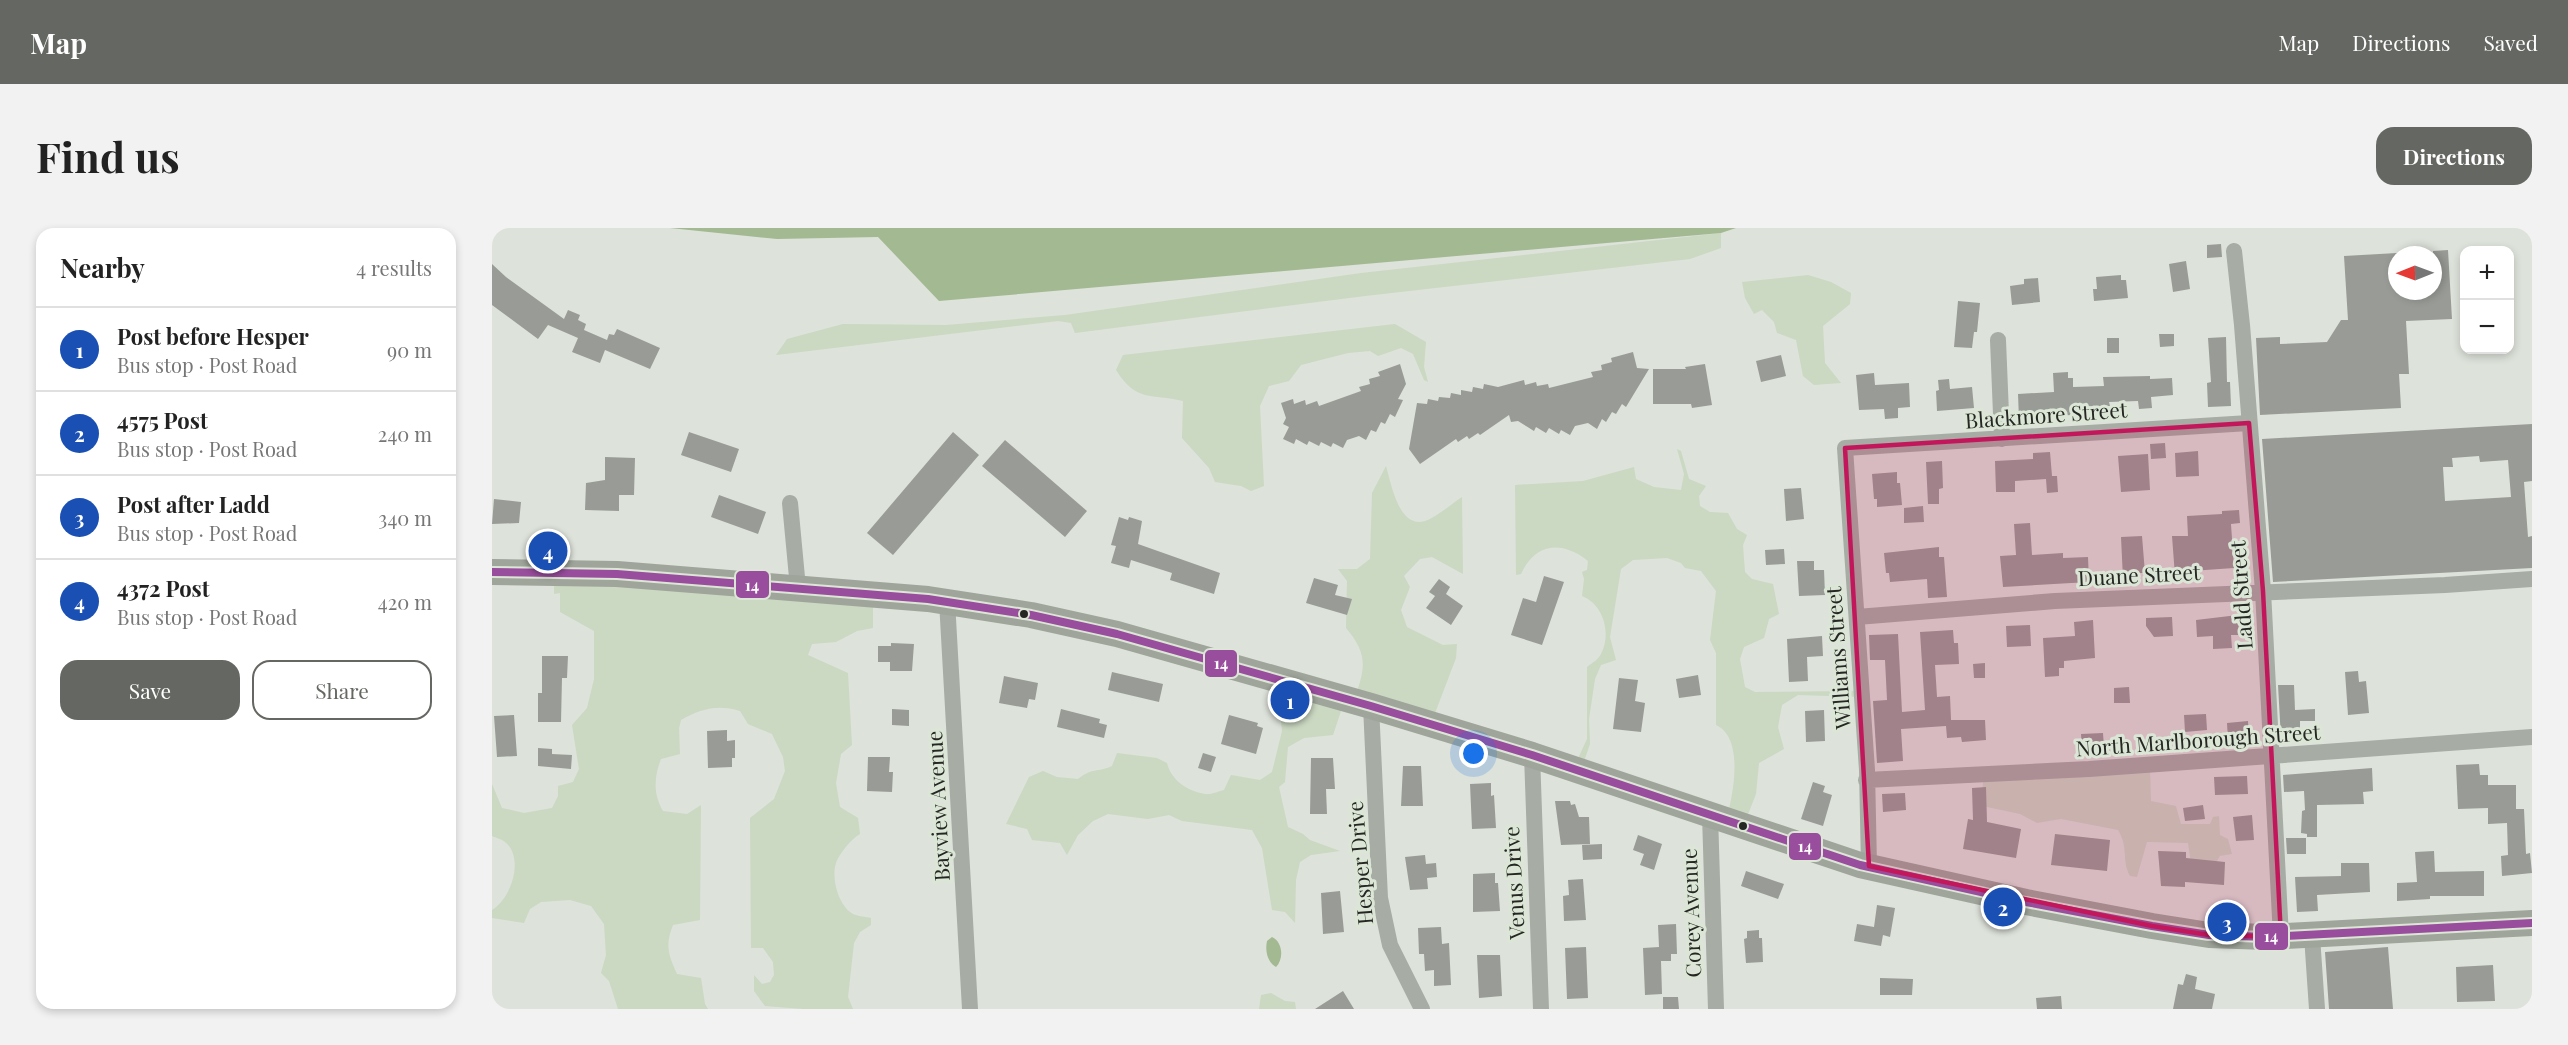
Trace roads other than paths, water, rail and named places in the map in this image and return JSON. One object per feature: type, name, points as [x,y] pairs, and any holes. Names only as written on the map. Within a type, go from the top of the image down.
[{"type":"main road","points":[[492,572],[617,574],[798,588],[947,601],[1032,615],[1117,634],[1532,754],[1869,866],[2026,902],[2152,926],[2209,935],[2282,937],[2532,923]]},
{"type":"street","name":"Ladd Street","points":[[2234,251],[2263,591],[2282,937]]},
{"type":"street","points":[[1998,340],[2002,439]]},
{"type":"street","name":"Blackmore Street","points":[[1845,448],[2249,423]]},
{"type":"street","name":"Williams Street","points":[[1845,448],[1857,617],[1869,866]]},
{"type":"street","points":[[790,503],[798,588]]},
{"type":"street","name":"Duane Street","points":[[1857,617],[2055,601],[2445,585],[2532,579]]},
{"type":"street","name":"Bayview Avenue","points":[[947,601],[970,1009]]},
{"type":"street","name":"Hesper Drive","points":[[1371,706],[1380,898],[1390,945],[1422,1009]]},
{"type":"street","name":"North Marlborough Street","points":[[1866,780],[2271,758],[2532,737]]},
{"type":"street","name":"Venus Drive","points":[[1532,754],[1541,1009]]},
{"type":"street","name":"Corey Avenue","points":[[1710,815],[1716,1009]]},
{"type":"street","points":[[2312,936],[2318,1009]]},
{"type":"place","name":"4372 Post","points":[[548,551]]},
{"type":"place","name":"Post before Hesper","points":[[1290,700]]},
{"type":"place","name":"4575 Post","points":[[2003,907]]},
{"type":"place","name":"Post after Ladd","points":[[2227,922]]}]
